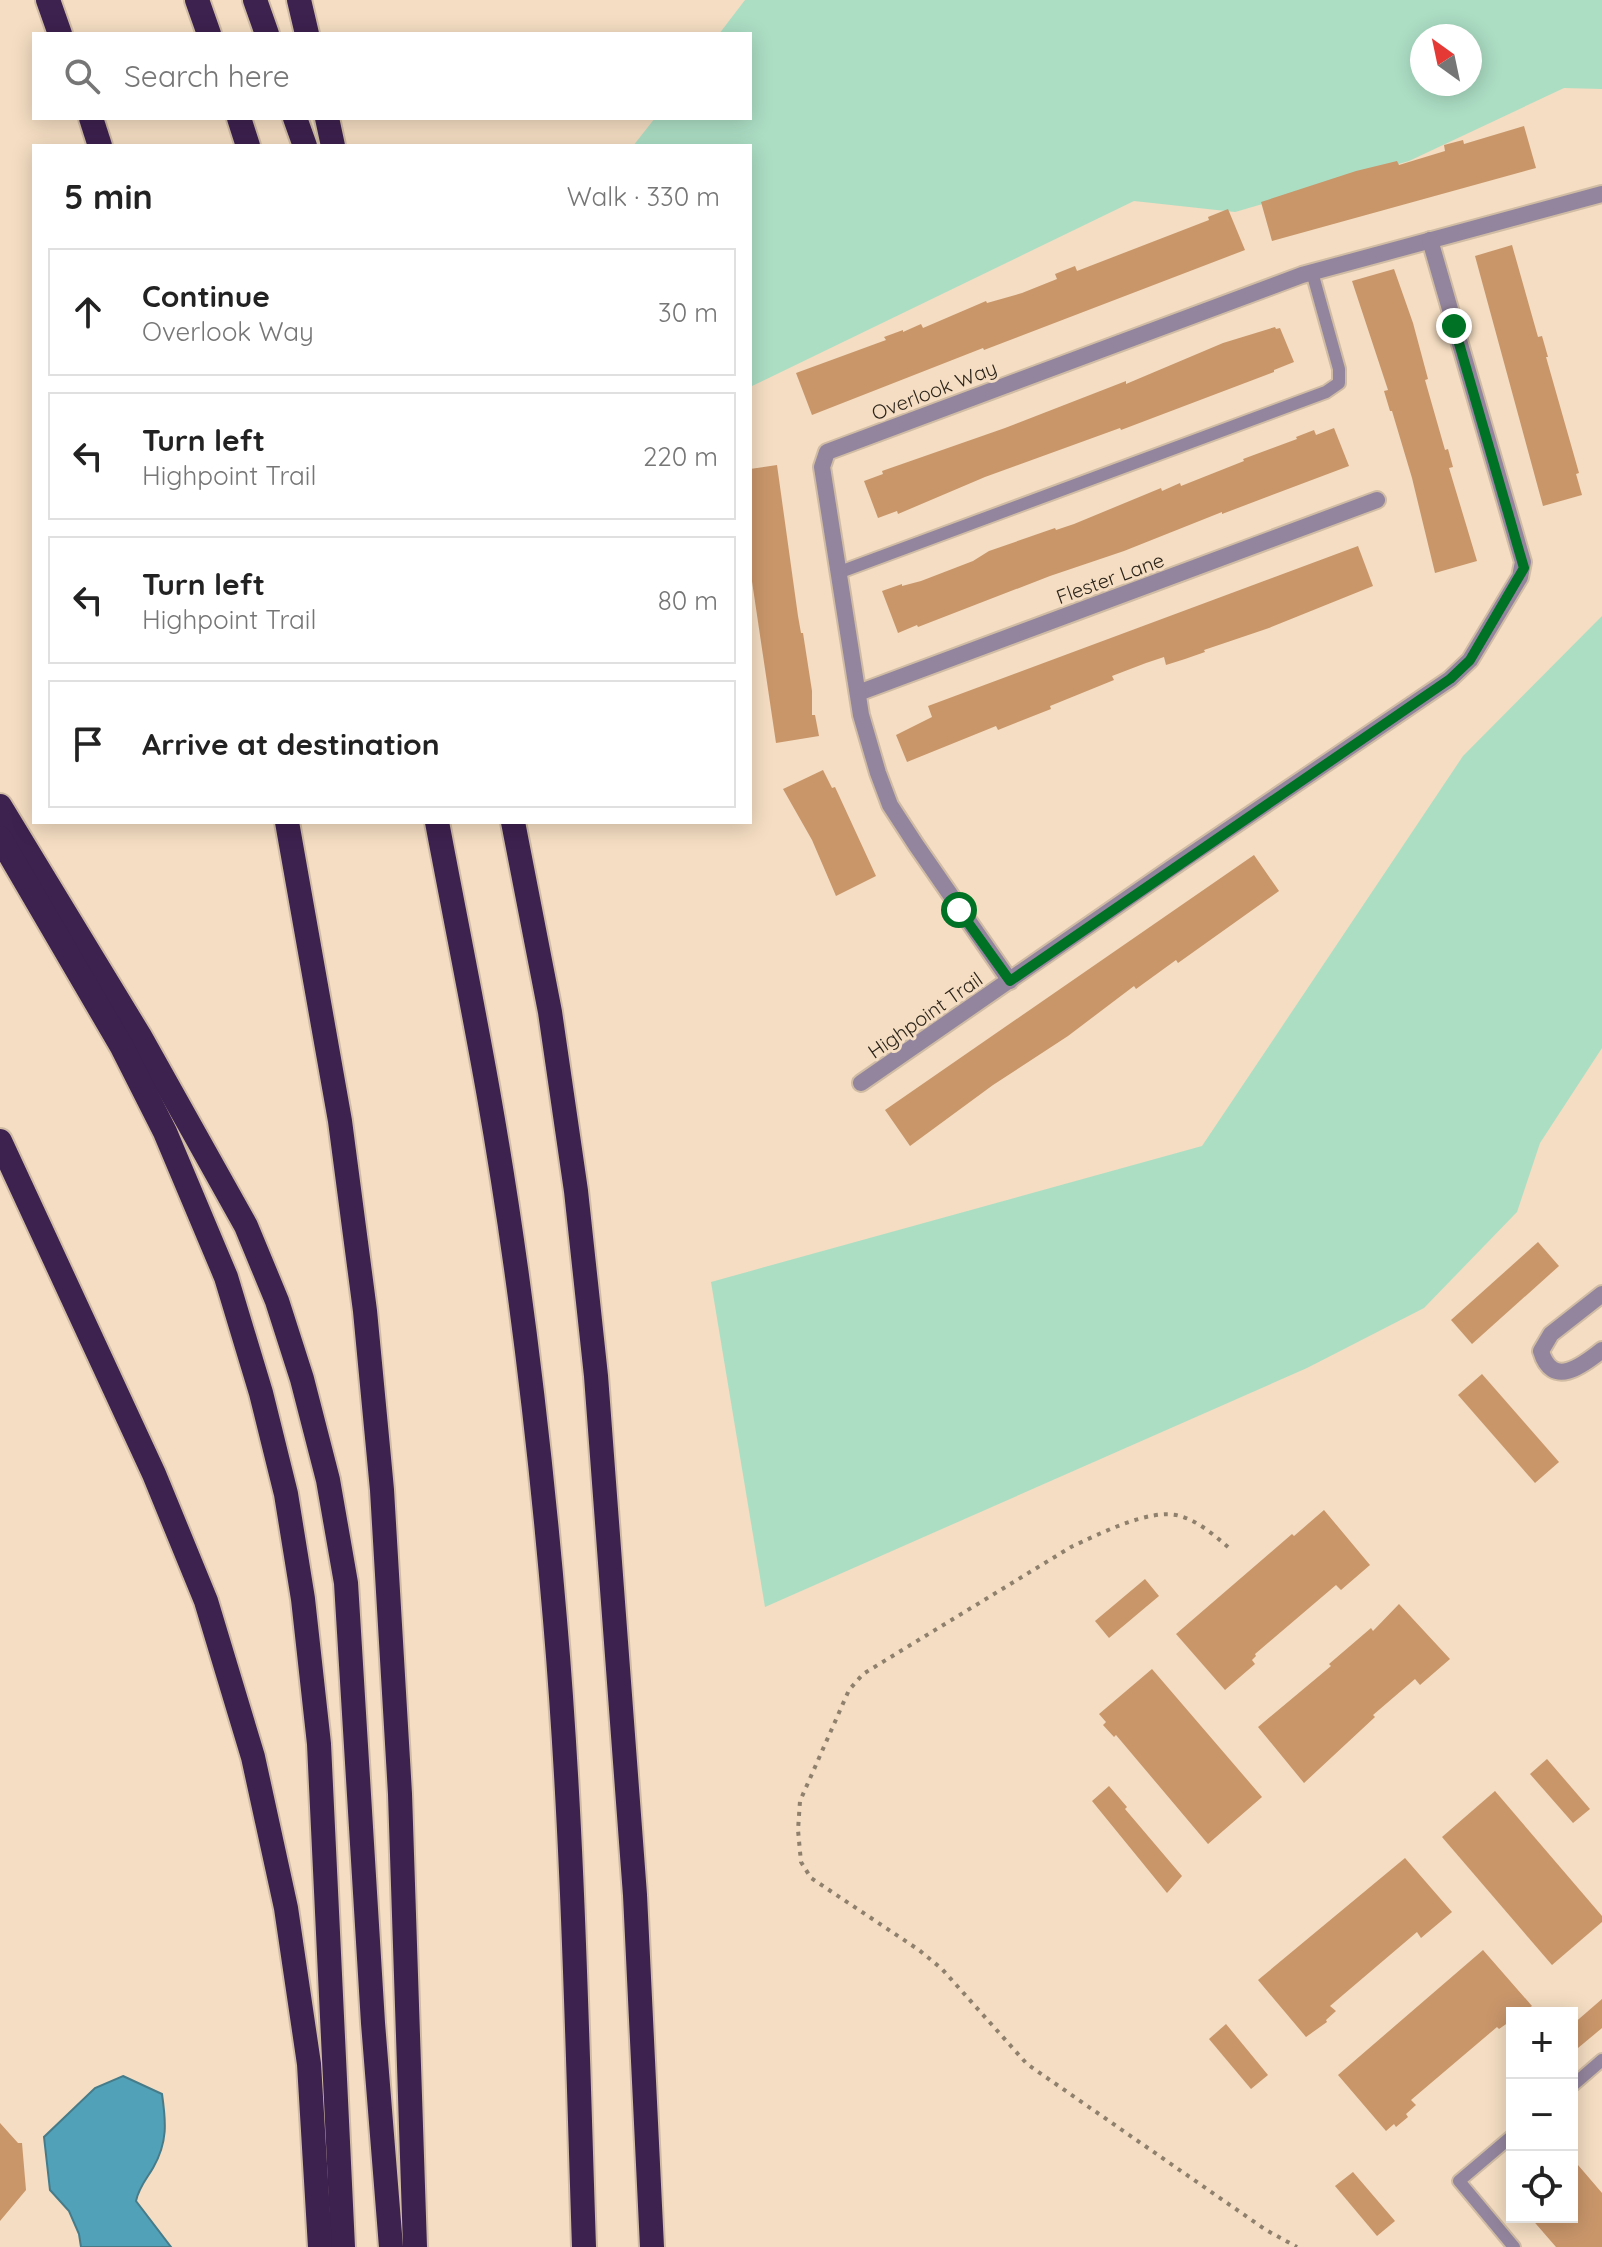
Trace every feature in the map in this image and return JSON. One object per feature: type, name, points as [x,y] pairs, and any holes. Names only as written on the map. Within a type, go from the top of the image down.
[{"type":"highway","points":[[48,0],[59,32]]},
{"type":"highway","points":[[197,0],[208,32]]},
{"type":"highway","points":[[255,0],[266,32]]},
{"type":"highway","points":[[299,0],[307,32]]},
{"type":"highway","points":[[92,120],[99,144]]},
{"type":"highway","points":[[240,120],[247,144]]},
{"type":"highway","points":[[296,120],[304,144]]},
{"type":"highway","points":[[327,120],[333,144]]},
{"type":"highway","points":[[0,806],[141,1038],[246,1226],[277,1301],[302,1379],[328,1480],[346,1583],[373,2023],[391,2247]]},
{"type":"highway","points":[[287,824],[340,1121],[365,1311],[381,1475],[400,1794],[415,2247]]},
{"type":"highway","points":[[437,824],[489,1095],[540,1469],[566,1771],[584,2247]]},
{"type":"highway","points":[[513,824],[550,1012],[576,1191],[596,1376],[634,1880],[652,2247]]},
{"type":"highway","points":[[0,838],[122,1047],[165,1132],[226,1277],[261,1393],[286,1494],[303,1599],[319,1744],[343,2247]]},
{"type":"highway","points":[[0,1141],[154,1474],[200,1587],[253,1757],[286,1908],[309,2064],[320,2247]]},
{"type":"street","name":"Overlook Way","points":[[1010,981],[890,805],[867,742],[822,467],[827,452],[1312,272],[1602,194]]},
{"type":"street","name":"Highpoint Trail","points":[[861,1083],[1450,679],[1470,660],[1524,568],[1430,240]]},
{"type":"street","name":"Flester Lane","points":[[858,693],[1377,500]]},
{"type":"street","points":[[1602,1294],[1551,1334],[1541,1351],[1544,1363],[1554,1371],[1571,1371],[1602,1350]]},
{"type":"lane","points":[[840,572],[1326,392],[1339,383],[1339,369],[1312,272]]},
{"type":"lane","points":[[1578,2081],[1602,2060]]},
{"type":"lane","points":[[1506,2141],[1459,2181],[1514,2247]]},
{"type":"path","points":[[1228,1547],[1206,1528],[1178,1515],[1152,1516],[1105,1532],[1071,1547],[863,1674],[849,1690],[800,1801],[798,1830],[801,1862],[811,1878],[919,1950],[942,1969],[1027,2064],[1266,2230],[1297,2247]]},
{"type":"green space","points":[[745,0],[1602,0],[1602,89],[1564,88],[1409,161],[1235,212],[1134,201],[752,386],[752,144],[635,144],[653,120],[752,120],[752,32],[721,32]]},
{"type":"green space","points":[[1602,616],[1602,1048],[1540,1143],[1517,1212],[1424,1308],[1307,1368],[765,1607],[711,1282],[1202,1146],[1463,756]]},
{"type":"water","points":[[123,2076],[162,2094],[163,2141],[158,2159],[136,2201],[171,2247],[81,2247],[69,2211],[50,2190],[44,2137],[95,2088]]},
{"type":"building","points":[[1524,126],[1536,168],[1272,241],[1261,202],[1356,171],[1397,161],[1399,165],[1445,151],[1444,145],[1463,140],[1464,144]]},
{"type":"building","points":[[1228,209],[1245,250],[812,415],[796,373],[886,340],[884,337],[903,330],[921,324],[923,328],[986,301],[1022,293],[1057,279],[1055,274],[1075,266],[1077,271],[1209,220],[1208,217]]},
{"type":"building","points":[[1512,245],[1538,337],[1542,336],[1548,357],[1582,495],[1543,506],[1475,256]]},
{"type":"building","points":[[1394,269],[1413,323],[1428,379],[1425,380],[1445,450],[1448,449],[1453,467],[1449,468],[1477,561],[1435,573],[1412,478],[1384,391],[1388,390],[1352,281]]},
{"type":"building","points":[[1280,328],[1294,362],[1274,372],[985,477],[898,514],[897,511],[878,518],[864,481],[883,474],[882,471],[1126,381],[1126,384],[1223,343]]},
{"type":"building","points":[[1334,428],[1349,466],[898,633],[882,591],[921,581],[973,561],[989,551],[1074,524],[1161,488],[1162,491],[1180,483],[1181,486],[1314,430],[1316,435]]},
{"type":"building","points":[[777,465],[812,691],[812,715],[815,715],[819,736],[776,743],[752,581],[752,469]]},
{"type":"building","points":[[1358,546],[1373,586],[1185,659],[1166,665],[1164,657],[1146,663],[1112,676],[1114,680],[1050,706],[1051,709],[998,730],[996,726],[907,762],[896,735],[932,717],[928,706]]},
{"type":"building","points":[[823,770],[832,788],[835,787],[876,876],[836,896],[812,840],[783,789]]},
{"type":"building","points":[[1254,855],[1279,891],[1178,963],[1176,960],[1136,989],[1134,986],[910,1146],[885,1110]]},
{"type":"building","points":[[1538,1242],[1559,1266],[1472,1344],[1451,1320]]},
{"type":"building","points":[[1482,1374],[1559,1462],[1535,1483],[1458,1395]]},
{"type":"building","points":[[1324,1510],[1370,1565],[1341,1590],[1336,1585],[1255,1654],[1252,1660],[1255,1664],[1225,1690],[1176,1634]]},
{"type":"building","points":[[1145,1579],[1159,1596],[1109,1638],[1095,1621]]},
{"type":"building","points":[[1399,1604],[1450,1659],[1420,1685],[1415,1679],[1373,1715],[1375,1717],[1304,1783],[1258,1727],[1371,1628],[1373,1631]]},
{"type":"building","points":[[1152,1669],[1262,1797],[1208,1844],[1116,1735],[1114,1737],[1103,1725],[1106,1722],[1099,1714]]},
{"type":"building","points":[[1547,1759],[1590,1809],[1573,1823],[1530,1774]]},
{"type":"building","points":[[1109,1786],[1182,1876],[1167,1893],[1092,1801]]},
{"type":"building","points":[[1495,1791],[1602,1916],[1602,1922],[1552,1965],[1442,1837]]},
{"type":"building","points":[[1405,1858],[1452,1912],[1421,1938],[1417,1932],[1330,2006],[1336,2011],[1327,2022],[1306,2037],[1258,1980]]},
{"type":"building","points":[[1483,1950],[1532,2006],[1506,2007],[1506,2024],[1499,2029],[1497,2027],[1411,2100],[1416,2105],[1406,2114],[1408,2117],[1386,2131],[1338,2075]]},
{"type":"building","points":[[1602,1999],[1602,2028],[1578,2048],[1578,2020]]},
{"type":"building","points":[[1226,2024],[1268,2075],[1251,2089],[1209,2039]]},
{"type":"building","points":[[0,2123],[18,2143],[22,2143],[26,2190],[0,2221]]},
{"type":"building","points":[[1578,2165],[1602,2193],[1602,2247],[1556,2247],[1535,2223],[1578,2223]]},
{"type":"building","points":[[1353,2172],[1395,2221],[1377,2236],[1335,2186]]},
{"type":"route","points":[[959,910],[1010,981],[1450,679],[1470,660],[1524,568],[1454,326]]}]
